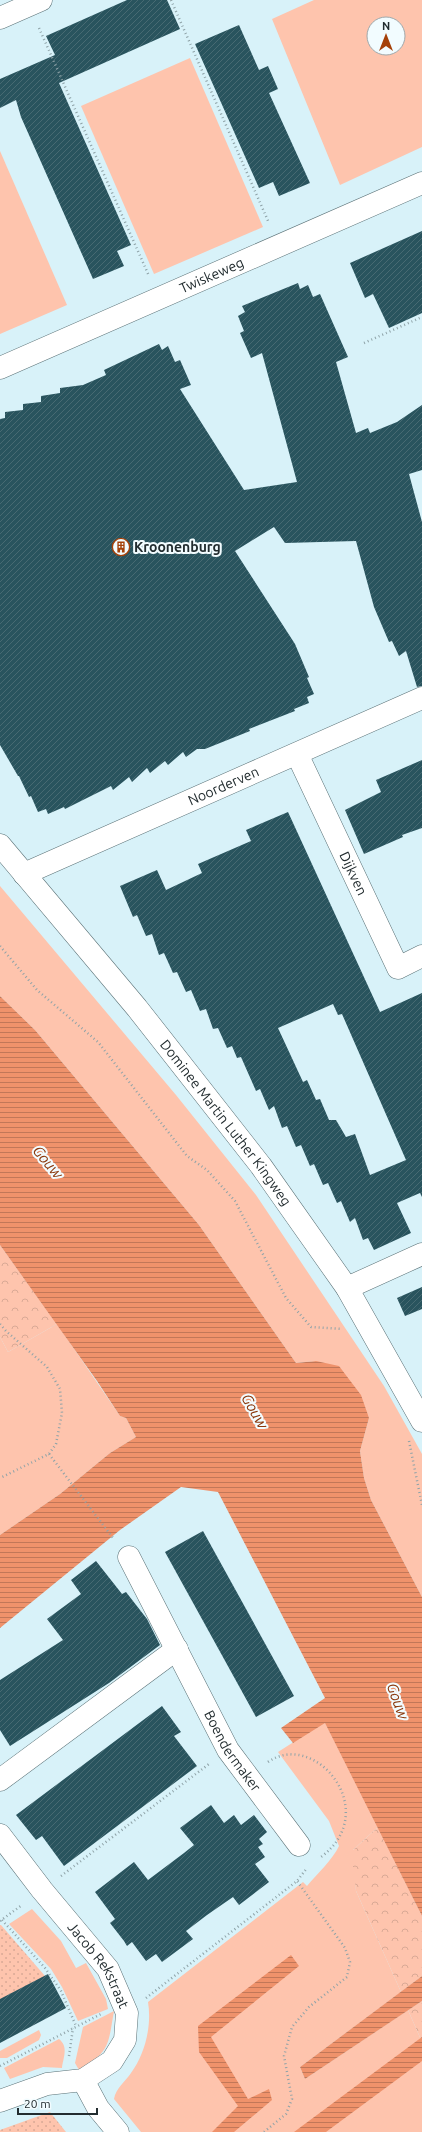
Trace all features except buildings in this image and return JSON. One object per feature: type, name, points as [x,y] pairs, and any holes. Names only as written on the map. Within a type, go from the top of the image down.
[{"type":"street","points":[[0,18],[35,3]]},
{"type":"street","name":"Twiskeweg","points":[[0,368],[278,244],[422,183]]},
{"type":"street","name":"Noorderven","points":[[24,874],[422,698]]},
{"type":"street","name":"Dijkven","points":[[297,754],[398,968],[422,956]]},
{"type":"street","name":"Dominee Martin Luther Kingweg","points":[[0,845],[137,1008],[261,1166],[347,1288],[422,1421]]},
{"type":"street","points":[[347,1288],[422,1254]]},
{"type":"street","name":"Boendermaker","points":[[129,1557],[228,1750],[299,1845]]},
{"type":"street","points":[[0,1780],[177,1649]]},
{"type":"street","points":[[0,1835],[42,1890]]},
{"type":"street","name":"Jacob Rekstraat","points":[[0,2101],[47,2084],[82,2080],[112,2061],[125,2040],[127,2013],[133,2002],[108,1969],[42,1890]]},
{"type":"street","points":[[82,2080],[98,2108],[118,2132]]},
{"type":"path","points":[[172,0],[278,244]]},
{"type":"path","points":[[35,3],[158,298]]},
{"type":"path","points":[[364,343],[422,316]]},
{"type":"path","points":[[0,946],[37,990],[98,1042],[187,1156],[207,1170],[235,1201],[286,1298],[311,1327],[370,1330]]},
{"type":"path","points":[[0,1324],[6,1331],[48,1367],[60,1389],[62,1413],[56,1444],[49,1454],[0,1478]]},
{"type":"path","points":[[49,1454],[114,1539]]},
{"type":"path","points":[[42,1890],[228,1750]]},
{"type":"path","points":[[248,1776],[275,1757],[287,1754],[306,1758],[321,1765],[334,1777],[344,1795],[346,1815],[342,1832],[330,1851],[319,1859]]},
{"type":"path","points":[[0,2066],[76,2026],[133,2002],[297,1880],[308,1867],[307,1855],[299,1845]]},
{"type":"path","points":[[264,2132],[286,2114],[292,2099],[284,2056],[292,2027],[309,2007],[347,1977],[350,1962],[345,1948],[297,1880]]},
{"type":"path","points":[[2,1920],[45,1968],[61,1991],[76,2026]]},
{"type":"green space","points":[[314,0],[422,0],[422,147],[340,185],[272,19]]},
{"type":"green space","points":[[190,58],[263,227],[154,274],[81,106]]},
{"type":"green space","points":[[0,151],[67,305],[0,334]]},
{"type":"green space","points":[[0,886],[176,1095],[256,1195],[384,1386],[422,1454],[422,1597],[371,1500],[364,1478],[360,1451],[369,1418],[316,1361],[296,1363],[199,1225],[35,1030],[0,996]]},
{"type":"green space","points":[[0,1245],[57,1324],[8,1352],[0,1337]]},
{"type":"green space","points":[[57,1324],[120,1416],[126,1418],[136,1437],[110,1453],[60,1494],[0,1535],[0,1337],[8,1352]]},
{"type":"green space","points":[[325,1722],[378,1827],[353,1850],[356,1891],[401,1992],[300,2067],[305,2079],[408,2010],[422,2042],[422,2132],[141,2132],[114,2099],[119,2088],[136,2065],[144,2049],[149,2021],[148,2002],[303,1882],[307,1886],[329,1861],[339,1846],[329,1821],[278,1752]]},
{"type":"green space","points":[[378,1827],[422,1916],[422,1976],[401,1992],[356,1891],[353,1869],[353,1850]]},
{"type":"green space","points":[[32,1909],[61,1941],[76,1968],[86,1963],[106,1999],[108,2009],[78,2021],[62,1987],[51,1969],[9,1924]]},
{"type":"green space","points":[[0,1925],[45,1976],[0,2000]]},
{"type":"green space","points":[[422,2001],[422,2042],[408,2010]]},
{"type":"green space","points":[[114,2011],[106,2046],[97,2058],[79,2070],[75,2063],[83,2027]]},
{"type":"green space","points":[[39,2030],[41,2035],[39,2040],[7,2058],[0,2058],[0,2051]]},
{"type":"green space","points":[[59,2039],[65,2049],[62,2068],[43,2067],[10,2079],[4,2068]]},
{"type":"green space","points":[[50,2112],[66,2132],[0,2132],[0,2130]]},
{"type":"water","name":"Gouw","points":[[0,996],[35,1030],[199,1225],[296,1363],[316,1361],[339,1366],[361,1395],[369,1418],[360,1451],[364,1478],[371,1500],[422,1597],[422,1916],[325,1723],[293,1743],[281,1728],[325,1698],[218,1492],[181,1487],[120,1530],[0,1628],[0,1535],[60,1494],[110,1453],[136,1437],[126,1418],[120,1416],[97,1381],[0,1245]]},
{"type":"water","points":[[291,1955],[299,1966],[211,2037],[248,2099],[269,2089],[272,2100],[234,2132],[212,2132],[238,2106],[199,2052],[198,2026]]},
{"type":"water","points":[[422,1976],[422,2001],[305,2079],[300,2067]]},
{"type":"water","points":[[422,2037],[422,2061],[326,2132],[294,2132]]},
{"type":"place","name":"Kroonenburg","points":[[121,547]]}]
